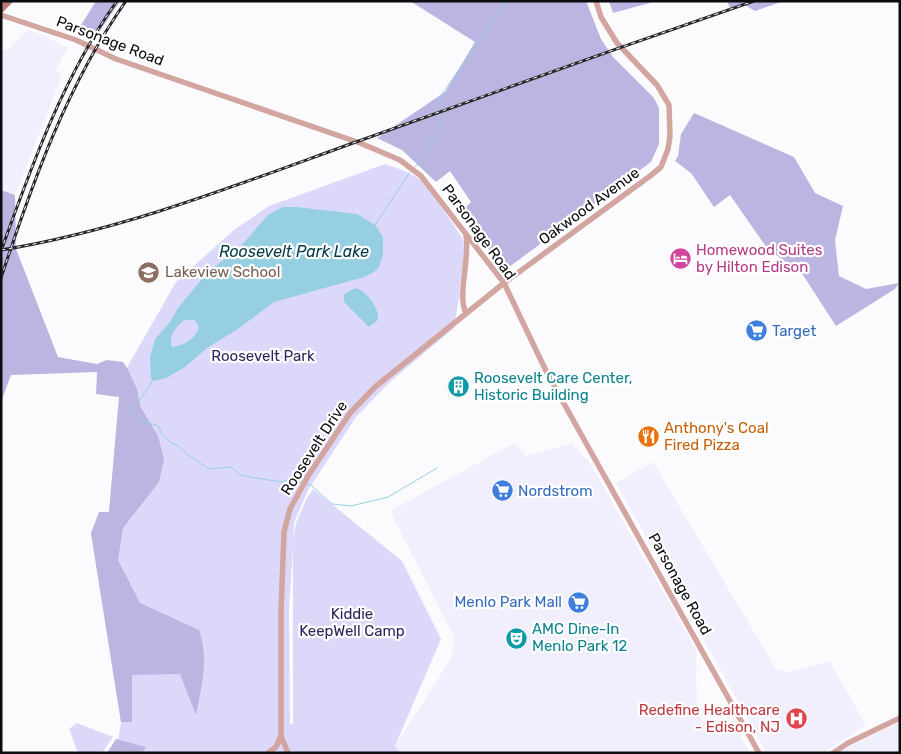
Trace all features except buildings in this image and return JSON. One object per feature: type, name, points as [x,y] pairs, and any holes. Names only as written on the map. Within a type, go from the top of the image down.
[{"type":"main road","points":[[1,9],[9,1]]},
{"type":"street","name":"Oakwood Avenue","points":[[504,283],[656,171],[665,161],[670,136],[669,105],[663,92],[617,43],[601,17],[596,1]]},
{"type":"street","name":"Parsonage Road","points":[[1,15],[76,40],[116,60],[360,143],[400,160],[428,183],[504,283],[548,375],[759,753]]},
{"type":"street","points":[[466,233],[467,255],[462,299],[466,313]]},
{"type":"street","name":"Roosevelt Drive","points":[[288,753],[281,736],[281,611],[284,532],[290,509],[301,486],[350,413],[362,399],[504,283]]},
{"type":"street","points":[[833,753],[856,739],[900,718]]},
{"type":"street","points":[[268,753],[276,747],[281,736]]},
{"type":"shaded area","points":[[96,1],[120,1],[95,38],[78,30]]},
{"type":"shaded area","points":[[410,1],[586,1],[601,39],[613,57],[654,98],[659,108],[659,144],[651,162],[505,270],[459,213],[471,202],[450,171],[436,182],[402,150],[377,138],[445,92],[475,42]]},
{"type":"shaded area","points":[[609,1],[657,1],[613,13]]},
{"type":"shaded area","points":[[727,1],[784,1],[755,11],[743,4],[730,8]]},
{"type":"shaded area","points":[[28,30],[68,48],[55,71],[60,73],[61,78],[15,195],[1,190],[1,48],[8,50]]},
{"type":"shaded area","points":[[694,113],[794,157],[815,193],[843,206],[835,240],[839,276],[866,289],[899,283],[895,289],[836,326],[803,275],[767,248],[730,195],[714,207],[691,173],[675,161],[678,156],[681,134]]},
{"type":"shaded area","points":[[1,190],[15,195],[16,249],[58,357],[97,364],[107,360],[123,362],[137,389],[140,406],[158,436],[164,459],[159,482],[123,528],[118,560],[140,603],[199,630],[204,651],[204,662],[196,715],[180,674],[132,675],[132,722],[121,722],[91,533],[99,512],[109,512],[119,397],[96,394],[97,372],[11,375],[1,402]]},
{"type":"shaded area","name":"Menlo Park Mall","points":[[514,443],[526,456],[572,443],[591,465],[696,650],[697,713],[709,730],[729,717],[750,753],[401,753],[395,746],[452,657],[454,637],[390,511]]},
{"type":"shaded area","points":[[653,462],[776,669],[789,672],[829,661],[866,725],[824,753],[767,753],[616,483]]},
{"type":"shaded area","points":[[900,722],[900,753],[839,753],[843,749]]},
{"type":"shaded area","points":[[116,739],[146,747],[142,753],[107,753]]},
{"type":"green space","name":"Roosevelt Park","points":[[385,164],[408,172],[420,180],[457,229],[463,240],[461,305],[459,297],[454,328],[391,381],[356,417],[308,490],[294,523],[293,542],[296,523],[313,489],[402,561],[441,639],[395,746],[401,753],[116,753],[121,722],[91,533],[109,512],[121,378],[176,282],[234,230],[269,206]],"holes":[[[293,547],[293,723],[290,724],[289,610]]]},
{"type":"green space","points":[[77,723],[113,737],[102,753],[78,753],[69,729]]},
{"type":"water","name":"Roosevelt Park Lake","points":[[283,207],[357,214],[375,225],[383,237],[383,255],[379,267],[364,277],[274,302],[238,329],[207,348],[185,367],[166,378],[155,381],[151,379],[150,358],[155,339],[206,274],[241,246],[268,215]],"holes":[[[184,320],[195,320],[199,327],[195,335],[185,343],[172,347],[172,335],[178,326]]]},
{"type":"water","points":[[355,288],[368,296],[377,311],[378,320],[369,327],[344,302],[344,294]]},
{"type":"waterway","points":[[415,167],[428,156],[429,143],[440,130],[437,105],[442,94],[507,1]]},
{"type":"waterway","points":[[375,225],[410,172]]},
{"type":"waterway","points":[[153,380],[139,401],[131,408],[138,419],[158,426],[163,436],[171,443],[177,445],[209,469],[230,467],[241,475],[281,482],[290,480],[300,483]]},
{"type":"waterway","points":[[307,484],[311,485],[332,504],[351,506],[388,497],[437,468]]},
{"type":"railway","points":[[1,251],[50,122],[80,60],[117,1]]},
{"type":"railway","points":[[1,278],[53,135],[86,66],[126,1]]},
{"type":"railway","points":[[1,250],[92,231],[181,204],[754,1]]},
{"type":"place","name":"Homewood Suites by Hilton Edison","points":[[680,259]]},
{"type":"place","name":"Lakeview School","points":[[149,272]]},
{"type":"place","name":"Target","points":[[756,331]]},
{"type":"place","name":"Roosevelt Care Center, Historic Building","points":[[458,387]]},
{"type":"place","name":"Anthony's Coal Fired Pizza","points":[[648,437]]},
{"type":"place","name":"Nordstrom","points":[[502,491]]},
{"type":"place","name":"Menlo Park Mall","points":[[578,602]]},
{"type":"place","name":"AMC Dine-In Menlo Park 12","points":[[516,638]]},
{"type":"place","name":"Redefine Healthcare - Edison, NJ","points":[[796,719]]},
{"type":"park label","name":"Kiddie KeepWell Camp","points":[[352,622]]}]
